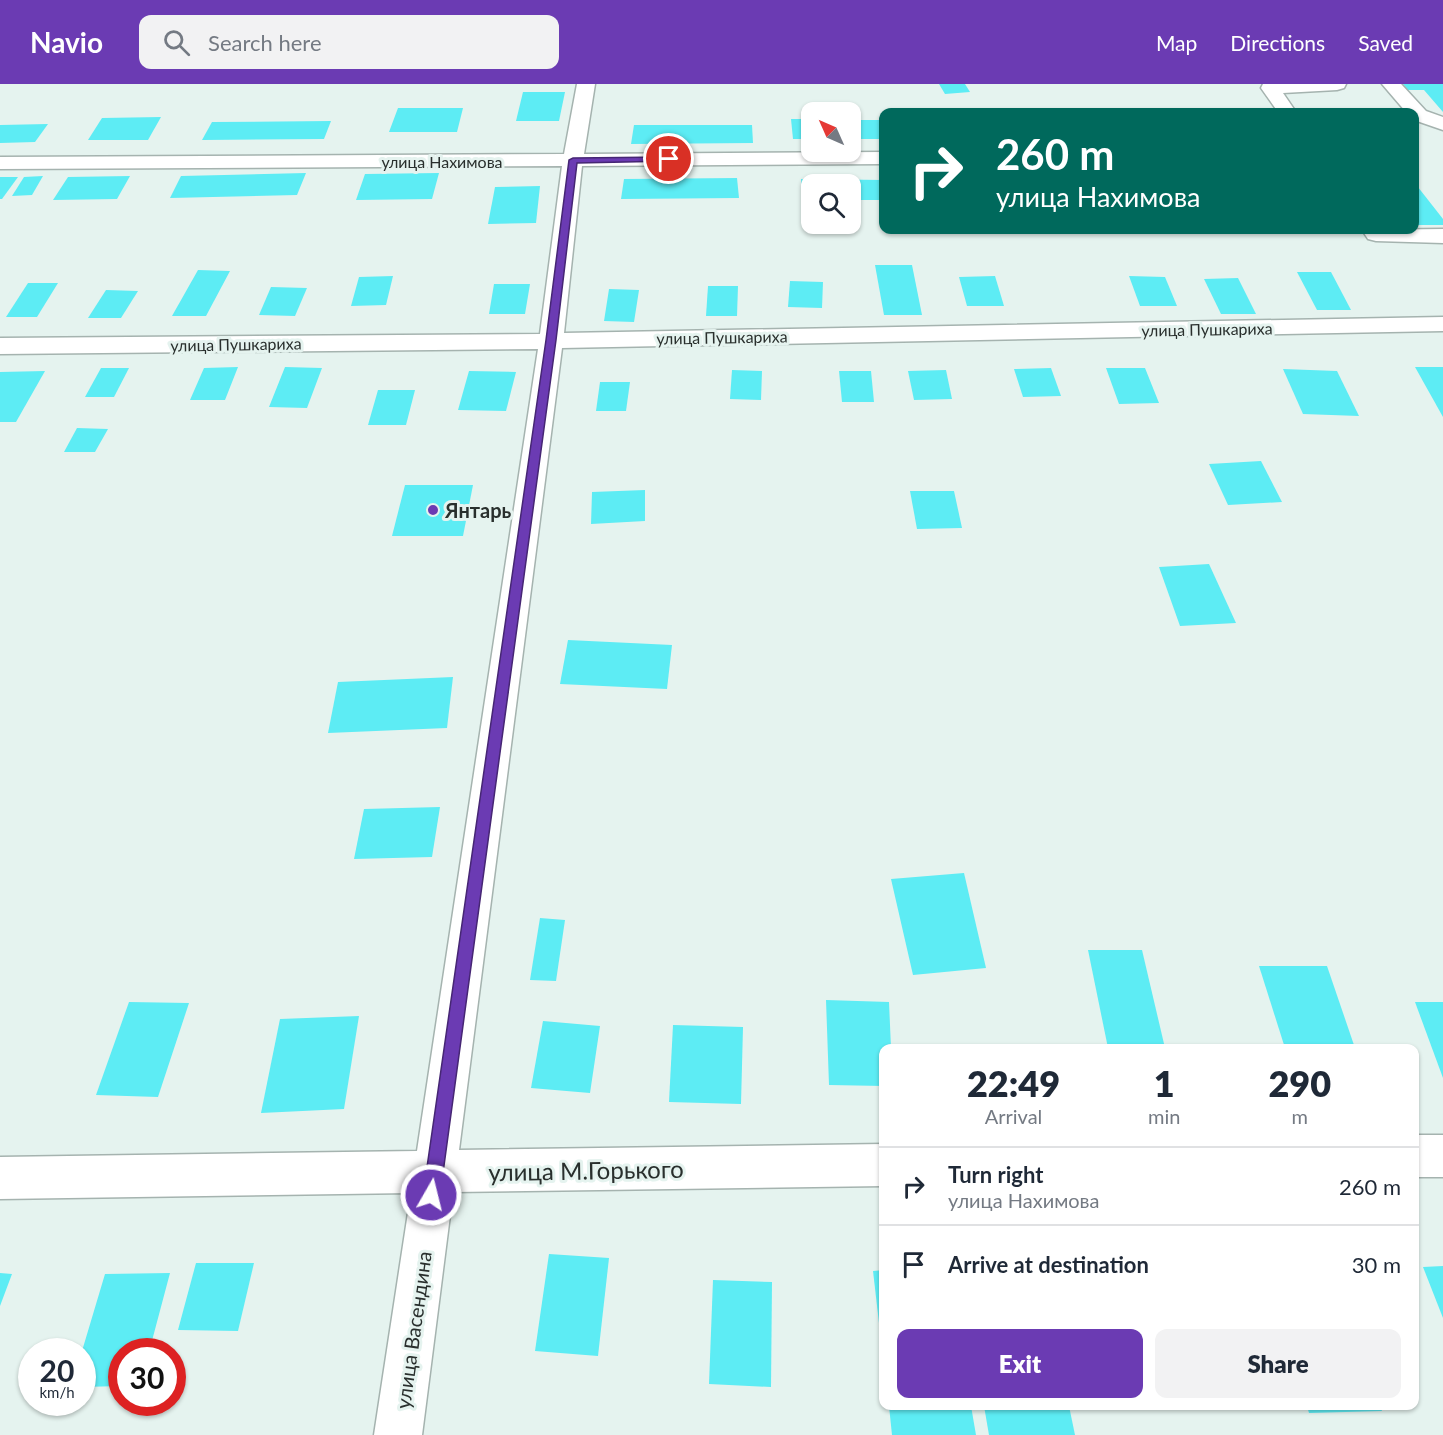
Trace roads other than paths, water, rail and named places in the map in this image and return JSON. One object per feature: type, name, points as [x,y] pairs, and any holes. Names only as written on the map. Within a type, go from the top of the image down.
[{"type":"street","name":"улица Васендина","points":[[398,1435],[551,340],[573,160],[586,84]]},
{"type":"street","points":[[1284,108],[1270,88],[1337,84]]},
{"type":"street","points":[[1391,84],[1413,108]]},
{"type":"street","points":[[1419,115],[1443,124]]},
{"type":"street","name":"улица Нахимова","points":[[0,163],[879,158]]},
{"type":"street","points":[[1376,234],[1443,236]]},
{"type":"street","name":"улица Пушкариха","points":[[0,346],[551,340],[1443,324]]},
{"type":"street","points":[[1419,1156],[1443,1156]]},
{"type":"street","name":"улица М.Горького","points":[[0,1178],[879,1165]]},
{"type":"place","name":"Янтарь","points":[[433,510]]}]
